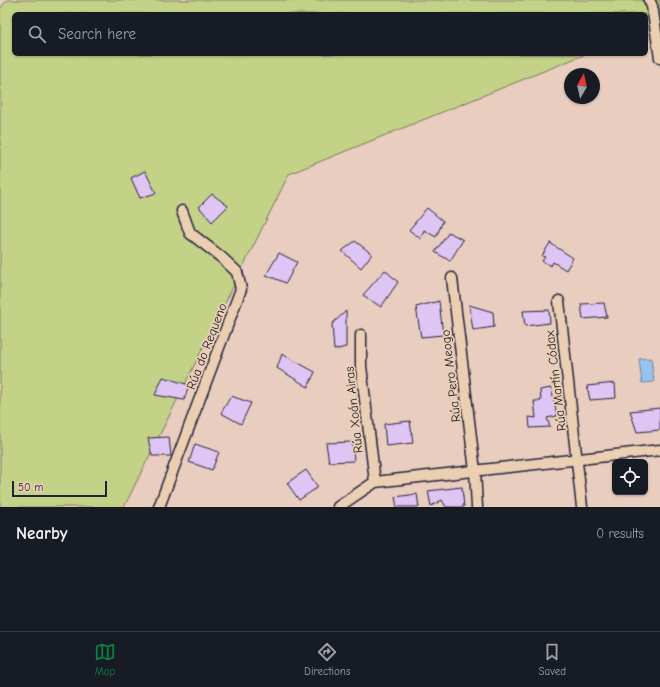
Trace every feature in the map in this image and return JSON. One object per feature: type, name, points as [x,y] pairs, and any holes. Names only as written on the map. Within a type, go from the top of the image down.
[{"type":"street","points":[[649,0],[652,6],[660,58]]},
{"type":"street","name":"Rúa do Requeno","points":[[159,507],[241,289],[237,272],[222,257],[190,233],[182,211]]},
{"type":"street","name":"Rúa Pero Meogo","points":[[452,278],[478,507]]},
{"type":"street","name":"Rúa Martín Códax","points":[[559,301],[582,507]]},
{"type":"street","name":"Rúa Xoán Airas","points":[[361,335],[360,366],[374,482]]},
{"type":"street","points":[[338,507],[374,482],[660,450]]},
{"type":"green space","points":[[7,0],[660,0],[660,24],[648,29],[648,12],[12,12],[12,56],[581,56],[289,174],[124,507],[0,507],[0,9]]},
{"type":"water","points":[[651,358],[654,382],[642,383],[639,359]]},
{"type":"building","points":[[145,171],[156,193],[140,198],[131,178]]},
{"type":"building","points":[[212,194],[228,206],[212,222],[199,207]]},
{"type":"building","points":[[427,208],[443,221],[436,237],[424,230],[421,239],[409,230]]},
{"type":"building","points":[[449,232],[463,240],[450,261],[435,252]]},
{"type":"building","points":[[355,241],[372,254],[361,268],[342,251]]},
{"type":"building","points":[[550,243],[573,258],[566,270],[553,262],[551,266],[542,261],[545,257],[542,256]]},
{"type":"building","points":[[279,253],[297,262],[286,283],[266,275]]},
{"type":"building","points":[[385,270],[398,282],[381,307],[363,295]]},
{"type":"building","points":[[439,301],[443,335],[421,337],[416,307]]},
{"type":"building","points":[[604,303],[607,317],[583,319],[581,304]]},
{"type":"building","points":[[469,305],[493,312],[494,327],[473,330]]},
{"type":"building","points":[[549,310],[550,323],[525,326],[523,311]]},
{"type":"building","points":[[346,311],[346,347],[334,350],[332,324]]},
{"type":"building","points":[[282,354],[315,372],[308,387],[277,368]]},
{"type":"building","points":[[163,377],[189,385],[184,400],[155,395]]},
{"type":"building","points":[[615,383],[616,398],[590,400],[587,386]]},
{"type":"building","points":[[551,388],[557,416],[547,418],[550,427],[530,428],[529,417],[536,418],[534,401],[541,401],[540,390]]},
{"type":"building","points":[[231,396],[251,403],[241,424],[221,413]]},
{"type":"building","points":[[660,408],[660,430],[637,432],[630,411]]},
{"type":"building","points":[[410,421],[413,443],[386,446],[384,424]]},
{"type":"building","points":[[169,437],[171,456],[152,456],[148,438]]},
{"type":"building","points":[[352,442],[354,461],[329,462],[326,443]]},
{"type":"building","points":[[195,444],[219,452],[212,470],[189,462]]},
{"type":"building","points":[[306,470],[318,487],[299,500],[287,483]]},
{"type":"building","points":[[462,487],[464,507],[446,507],[442,500],[431,506],[428,491]]},
{"type":"building","points":[[417,494],[419,507],[397,507],[395,497]]}]
